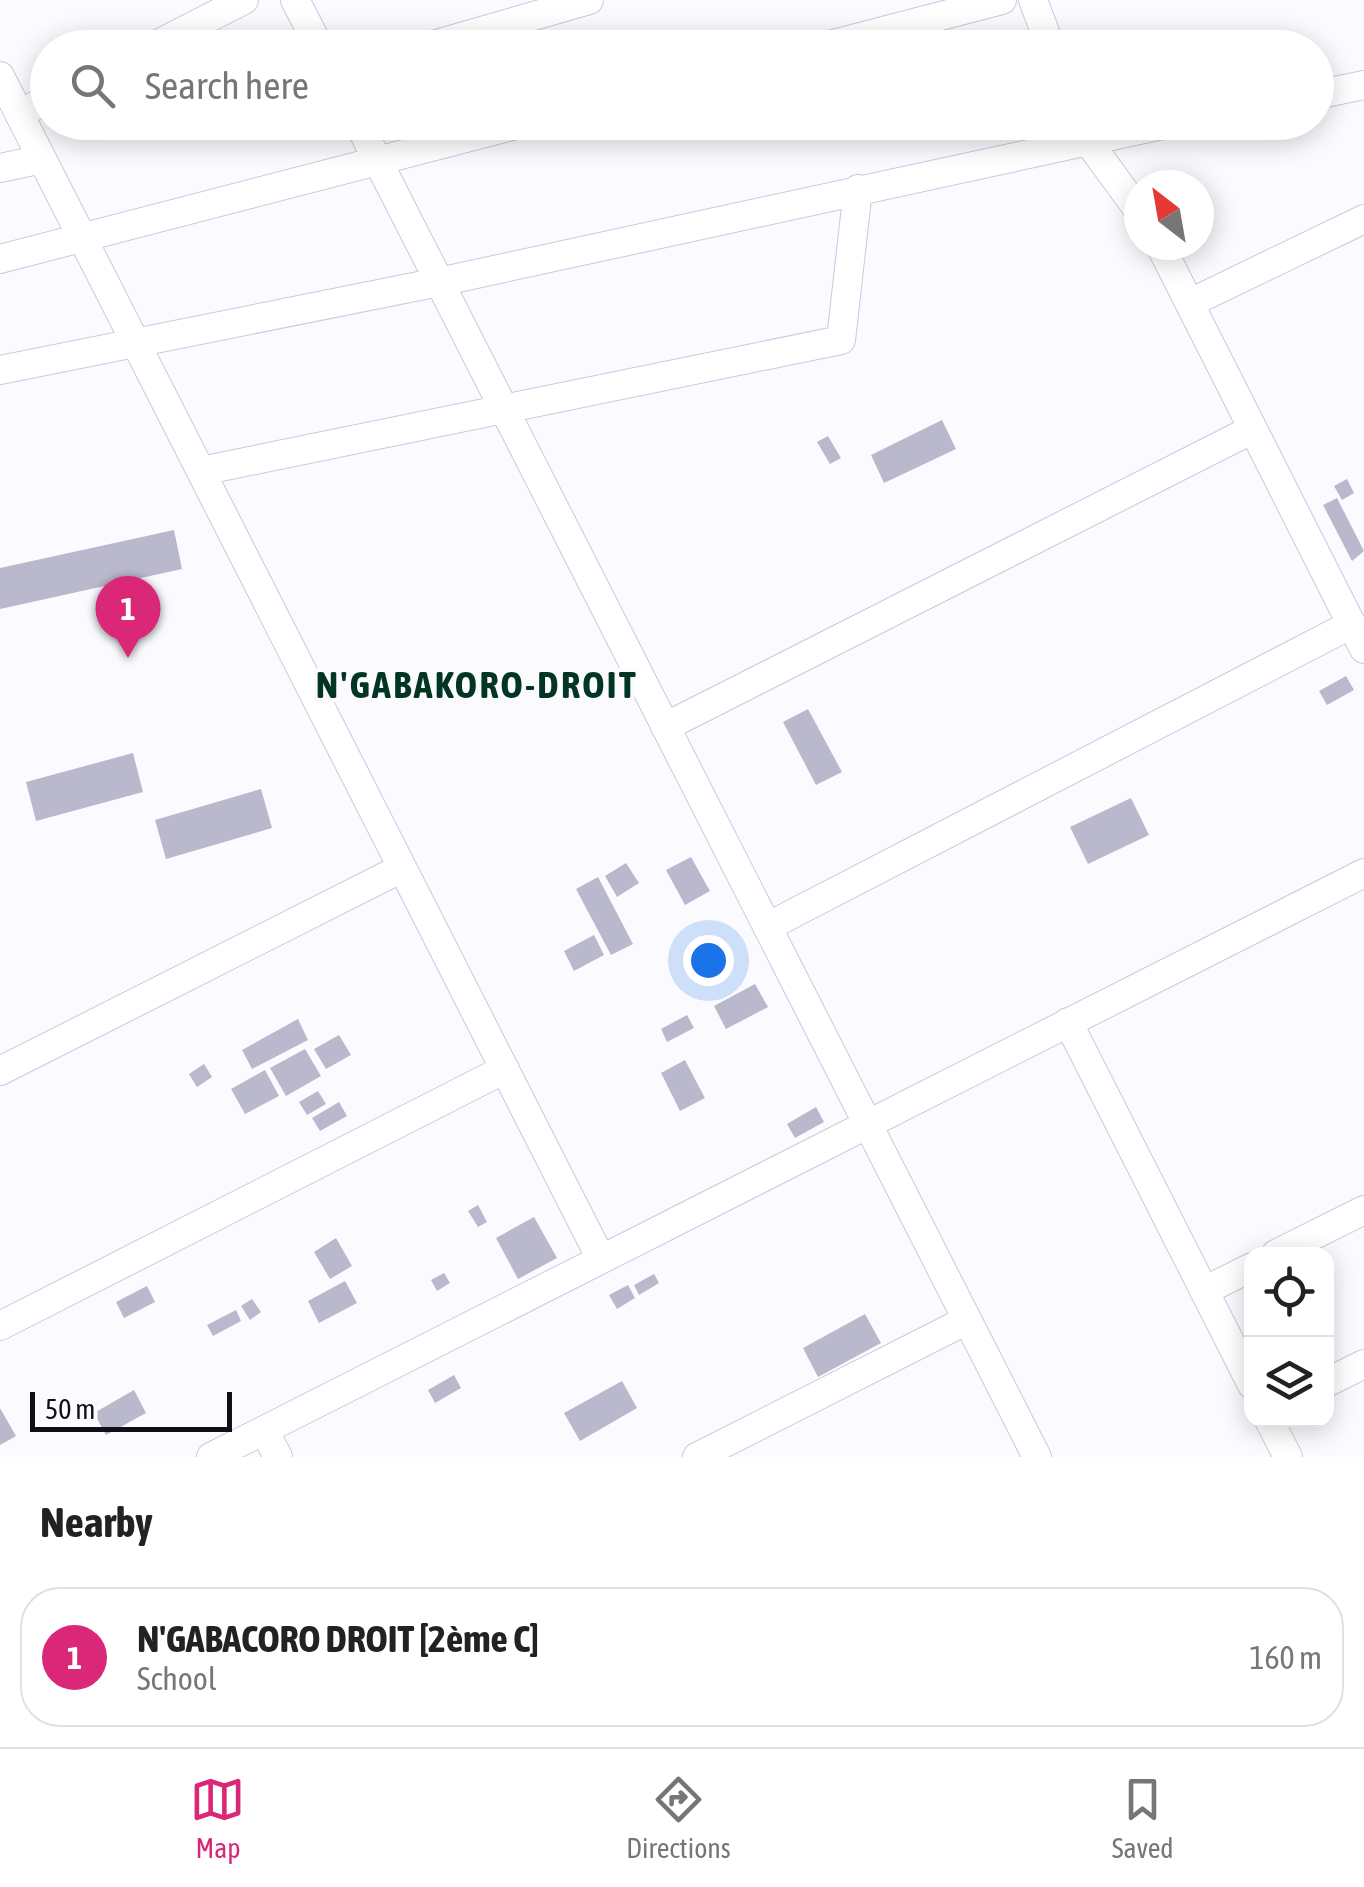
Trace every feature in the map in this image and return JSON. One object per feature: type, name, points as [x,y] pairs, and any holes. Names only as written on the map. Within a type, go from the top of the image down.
[{"type":"street","points":[[185,30],[244,0]]},
{"type":"street","points":[[296,0],[311,30]]},
{"type":"street","points":[[485,30],[588,0]]},
{"type":"street","points":[[887,30],[1002,0]]},
{"type":"street","points":[[1033,0],[1045,30]]},
{"type":"street","points":[[0,76],[30,135]]},
{"type":"street","points":[[1334,91],[1364,85]]},
{"type":"street","points":[[19,114],[30,108]]},
{"type":"street","points":[[33,140],[601,1259]]},
{"type":"street","points":[[367,140],[1037,1457]]},
{"type":"street","points":[[0,258],[458,140]]},
{"type":"street","points":[[0,370],[438,282],[858,189],[1048,140]]},
{"type":"street","points":[[1089,140],[1124,190]]},
{"type":"street","points":[[0,168],[42,158]]},
{"type":"street","points":[[201,471],[841,340],[858,189]]},
{"type":"street","points":[[1190,303],[1364,219]]},
{"type":"street","points":[[767,927],[1358,637],[1168,260]]},
{"type":"street","points":[[665,727],[1254,429]]},
{"type":"street","points":[[0,1071],[402,868]]},
{"type":"street","points":[[211,1457],[1364,872]]},
{"type":"street","points":[[1068,1022],[1244,1369]]},
{"type":"street","points":[[0,1326],[505,1069]]},
{"type":"street","points":[[1290,1247],[1364,1210]]},
{"type":"street","points":[[1204,1291],[1244,1271]]},
{"type":"street","points":[[697,1457],[967,1320]]},
{"type":"street","points":[[1334,1379],[1364,1364]]},
{"type":"street","points":[[1273,1427],[1288,1457]]},
{"type":"street","points":[[264,1430],[278,1457]]},
{"type":"building","points":[[942,420],[956,449],[884,483],[871,455]]},
{"type":"building","points":[[828,436],[841,458],[830,464],[817,442]]},
{"type":"building","points":[[1347,479],[1354,493],[1342,500],[1334,486]]},
{"type":"building","points":[[1337,498],[1364,551],[1352,561],[1323,505]]},
{"type":"building","points":[[174,530],[182,569],[0,609],[0,568]]},
{"type":"building","points":[[1346,676],[1354,690],[1327,705],[1319,691]]},
{"type":"building","points":[[808,709],[842,772],[816,785],[783,722]]},
{"type":"building","points":[[133,753],[143,792],[36,821],[26,782]]},
{"type":"building","points":[[261,789],[272,828],[166,859],[155,820]]},
{"type":"building","points":[[1131,798],[1149,835],[1088,864],[1070,827]]},
{"type":"building","points":[[691,857],[710,891],[685,905],[666,870]]},
{"type":"building","points":[[626,863],[639,883],[617,897],[605,876]]},
{"type":"building","points":[[598,877],[633,944],[611,955],[576,889]]},
{"type":"building","points":[[594,935],[604,955],[574,971],[564,951]]},
{"type":"building","points":[[755,984],[768,1007],[726,1029],[714,1006]]},
{"type":"building","points":[[687,1015],[694,1028],[667,1042],[661,1029]]},
{"type":"building","points":[[298,1019],[308,1040],[252,1069],[242,1050]]},
{"type":"building","points":[[339,1035],[351,1055],[326,1069],[314,1049]]},
{"type":"building","points":[[305,1049],[321,1076],[286,1096],[270,1068]]},
{"type":"building","points":[[685,1060],[705,1098],[680,1111],[661,1073]]},
{"type":"building","points":[[204,1064],[212,1077],[197,1087],[189,1074]]},
{"type":"building","points":[[265,1070],[279,1096],[245,1114],[231,1089]]},
{"type":"building","points":[[318,1091],[326,1104],[307,1115],[299,1102]]},
{"type":"building","points":[[339,1102],[347,1116],[320,1131],[312,1118]]},
{"type":"building","points":[[816,1107],[824,1122],[795,1138],[787,1124]]},
{"type":"building","points":[[478,1205],[487,1222],[478,1227],[468,1211]]},
{"type":"building","points":[[534,1217],[557,1258],[518,1279],[496,1238]]},
{"type":"building","points":[[336,1238],[352,1266],[330,1279],[314,1252]]},
{"type":"building","points":[[444,1273],[450,1283],[437,1291],[431,1280]]},
{"type":"building","points":[[654,1274],[659,1283],[639,1295],[634,1285]]},
{"type":"building","points":[[345,1281],[357,1303],[319,1323],[308,1301]]},
{"type":"building","points":[[628,1285],[635,1298],[617,1309],[609,1295]]},
{"type":"building","points":[[147,1286],[155,1302],[124,1318],[116,1302]]},
{"type":"building","points":[[252,1299],[261,1312],[250,1320],[241,1306]]},
{"type":"building","points":[[236,1310],[241,1321],[213,1336],[207,1325]]},
{"type":"building","points":[[865,1314],[881,1343],[818,1377],[803,1348]]},
{"type":"building","points":[[454,1375],[461,1388],[435,1403],[428,1390]]},
{"type":"building","points":[[622,1381],[637,1408],[580,1441],[564,1413]]},
{"type":"building","points":[[134,1390],[146,1413],[106,1435],[94,1413]]},
{"type":"building","points":[[0,1408],[16,1436],[0,1445]]},
{"type":"place","name":"N'GABACORO DROIT [2ème C]","points":[[128,658]]},
{"type":"district","name":"N'GABAKORO-DROIT","points":[[477,684]]}]
